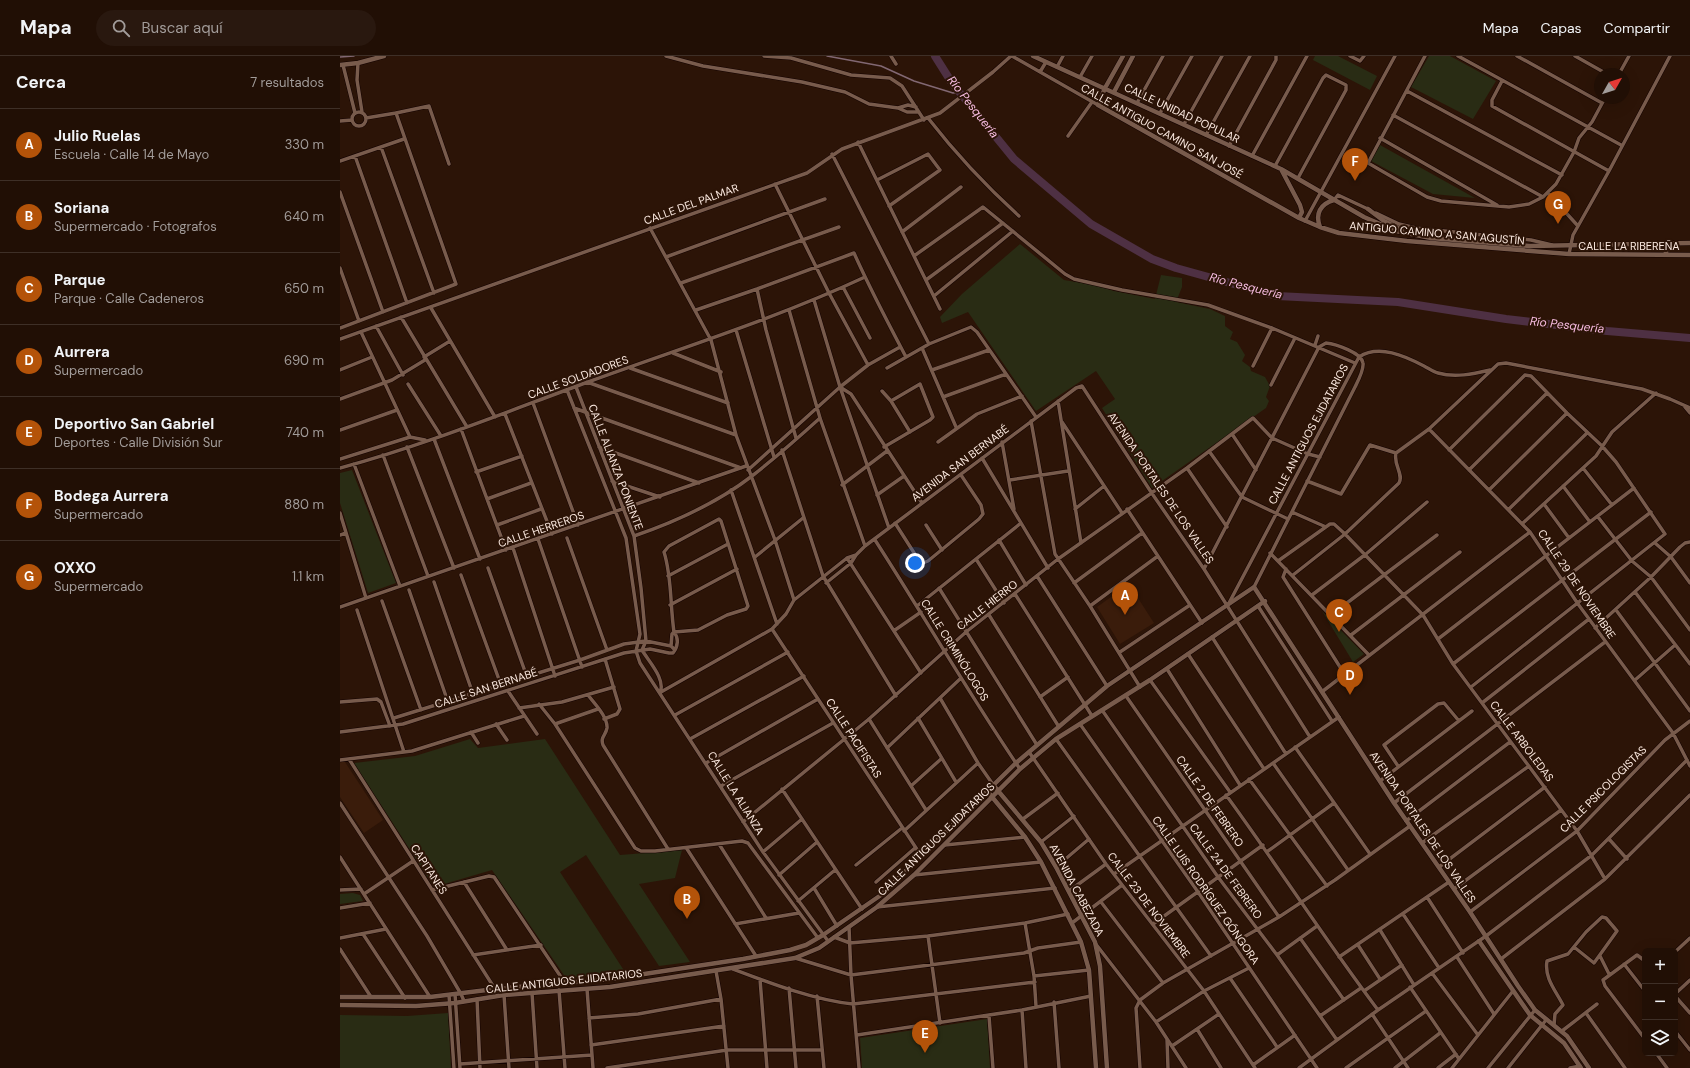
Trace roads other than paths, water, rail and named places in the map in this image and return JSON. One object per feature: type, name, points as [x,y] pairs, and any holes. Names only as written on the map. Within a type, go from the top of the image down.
[{"type":"street","points":[[352,120],[355,113],[348,82],[342,65],[358,63],[384,56]]},
{"type":"street","points":[[666,56],[703,66],[802,82],[845,92],[869,104],[898,108],[907,112],[919,112]]},
{"type":"street","points":[[764,56],[792,58],[851,75],[890,78],[902,86],[919,112],[986,186],[1019,216]]},
{"type":"street","points":[[891,56],[896,64]]},
{"type":"street","name":"CALLE DEL PALMAR","points":[[340,339],[431,308],[814,170],[832,154],[858,142],[926,119],[951,106],[1011,56]]},
{"type":"street","name":"CALLE ANTIGUO CAMINO SAN JOSÉ","points":[[1011,56],[1305,221]]},
{"type":"street","name":"CALLE UNIDAD POPULAR","points":[[1034,56],[1275,166],[1320,191]]},
{"type":"street","points":[[1057,66],[1063,56]]},
{"type":"street","points":[[1080,77],[1092,56]]},
{"type":"street","points":[[1098,105],[1105,88],[1123,56]]},
{"type":"street","points":[[1114,92],[1132,56]]},
{"type":"street","points":[[1137,103],[1163,56]]},
{"type":"street","points":[[1160,113],[1192,56]]},
{"type":"street","points":[[1184,124],[1222,56]]},
{"type":"street","points":[[1206,135],[1250,56]]},
{"type":"street","points":[[1252,156],[1307,56]]},
{"type":"street","points":[[1350,56],[1360,61],[1364,56]]},
{"type":"street","points":[[1305,221],[1320,191],[1396,56]]},
{"type":"street","points":[[1425,56],[1368,161],[1371,166],[1427,197],[1441,201],[1509,207],[1524,205],[1544,197],[1562,175],[1574,152],[1579,138],[1602,104]]},
{"type":"street","points":[[1458,56],[1621,145]]},
{"type":"street","points":[[1517,56],[1594,99]]},
{"type":"street","points":[[1575,56],[1596,68]]},
{"type":"street","points":[[1623,68],[1629,56]]},
{"type":"street","points":[[1569,254],[1572,238],[1578,226],[1670,56]]},
{"type":"street","points":[[1230,146],[1276,58]]},
{"type":"street","points":[[1040,72],[1046,62]]},
{"type":"street","points":[[358,63],[358,80],[362,112],[366,118]]},
{"type":"street","points":[[1275,166],[1324,76],[1329,76],[1347,86],[1298,178]]},
{"type":"street","points":[[348,82],[358,80]]},
{"type":"street","points":[[1502,81],[1492,100],[1492,106],[1609,171]]},
{"type":"street","points":[[1406,91],[1562,175]]},
{"type":"street","points":[[1068,136],[1092,102]]},
{"type":"street","points":[[898,108],[908,105],[916,107]]},
{"type":"street","points":[[366,118],[396,114],[429,106],[449,164]]},
{"type":"street","points":[[355,113],[362,112]]},
{"type":"street","points":[[340,328],[456,284],[396,114]]},
{"type":"street","points":[[1393,115],[1544,197]]},
{"type":"street","points":[[352,120],[355,125],[360,126],[364,124],[366,118]]},
{"type":"street","points":[[340,121],[352,120]]},
{"type":"street","points":[[1380,138],[1498,206]]},
{"type":"street","points":[[340,161],[404,139]]},
{"type":"street","points":[[858,142],[940,309]]},
{"type":"street","points":[[381,147],[434,292]]},
{"type":"street","points":[[832,154],[930,344]]},
{"type":"street","points":[[877,180],[928,154],[940,170],[889,206]]},
{"type":"street","points":[[355,156],[407,303]]},
{"type":"street","points":[[1281,169],[1300,205],[1302,212],[1298,218]]},
{"type":"street","points":[[775,184],[829,293],[868,365]]},
{"type":"street","points":[[902,232],[960,187]]},
{"type":"street","name":"ANTIGUO CAMINO A SAN AGUSTÍN","points":[[1320,191],[1334,200],[1388,228],[1410,234],[1530,246],[1571,246]]},
{"type":"street","points":[[340,192],[383,312]]},
{"type":"street","points":[[1548,193],[1578,226]]},
{"type":"street","points":[[1320,227],[1317,218],[1320,209],[1326,203],[1334,200],[1338,195],[1408,227],[1537,241],[1552,245]]},
{"type":"street","points":[[666,257],[825,199]]},
{"type":"street","points":[[914,256],[984,207],[1065,274],[1074,279],[1122,290],[1208,306],[1272,328],[1355,363]]},
{"type":"street","points":[[1368,209],[1384,221],[1410,234]]},
{"type":"street","name":"ANTIGUO CAMINO A SAN AGUSTÍN","points":[[1305,221],[1338,233],[1407,241],[1569,254]]},
{"type":"street","points":[[926,280],[1003,223]]},
{"type":"street","points":[[681,283],[839,227]]},
{"type":"street","points":[[650,228],[711,340],[736,435],[747,468],[752,476],[776,540],[794,600]]},
{"type":"street","points":[[934,296],[1013,231]]},
{"type":"street","points":[[1483,242],[1491,236]]},
{"type":"street","name":"CALLE LA RIBEREÑA","points":[[1571,246],[1690,242]]},
{"type":"street","points":[[1666,243],[1666,255]]},
{"type":"street","points":[[696,310],[854,253],[906,358]]},
{"type":"street","name":"CALLE LA RIBEREÑA","points":[[1569,254],[1690,255]]},
{"type":"street","points":[[340,268],[359,321]]},
{"type":"street","name":"CALLE SOLDADORES","points":[[340,468],[434,439],[505,414],[587,382],[711,340],[814,300],[865,277]]},
{"type":"street","points":[[843,287],[870,338]]},
{"type":"street","points":[[757,289],[796,438]]},
{"type":"street","points":[[814,300],[840,387],[889,528]]},
{"type":"street","points":[[431,308],[495,417]]},
{"type":"street","points":[[789,310],[817,409],[842,485],[865,546]]},
{"type":"street","points":[[401,317],[467,427]]},
{"type":"street","points":[[376,326],[403,375]]},
{"type":"street","points":[[887,368],[930,344],[971,327],[977,332],[1036,417]]},
{"type":"street","points":[[1253,366],[1272,328]]},
{"type":"street","points":[[736,330],[774,457]]},
{"type":"street","points":[[340,458],[410,437],[361,332]]},
{"type":"street","points":[[1315,345],[1318,336]]},
{"type":"street","points":[[1272,385],[1295,338]]},
{"type":"street","points":[[340,399],[403,375],[450,340]]},
{"type":"street","points":[[1204,569],[1319,347],[1324,343],[1332,343],[1343,347],[1359,357],[1373,352],[1385,351],[1422,365],[1437,373],[1472,375],[1491,370]]},
{"type":"street","name":"CALLE HERREROS","points":[[340,607],[578,526],[741,468],[747,468],[817,409],[840,387],[868,365],[900,347]]},
{"type":"street","points":[[922,348],[956,427]]},
{"type":"street","points":[[932,370],[989,350]]},
{"type":"street","points":[[673,353],[720,372]]},
{"type":"street","points":[[340,370],[372,357]]},
{"type":"street","name":"CALLE ANTIGUOS EJIDATARIOS","points":[[340,997],[430,997],[461,994],[495,988],[611,979],[790,950],[823,935],[880,895],[922,857],[1016,763],[1058,727],[1086,706],[1107,686],[1130,669],[1227,606],[1254,586],[1320,457],[1361,372],[1363,363],[1359,357],[1227,606]]},
{"type":"street","points":[[1293,575],[1345,534],[1399,483],[1401,476],[1395,462],[1396,452],[1429,429],[1495,366],[1506,363],[1642,389],[1656,393],[1690,408]]},
{"type":"street","points":[[1450,450],[1525,375],[1526,367]]},
{"type":"street","points":[[630,368],[728,404]]},
{"type":"street","points":[[1531,376],[1532,368]]},
{"type":"street","points":[[943,397],[1006,374]]},
{"type":"street","points":[[1472,375],[1478,383]]},
{"type":"street","points":[[1471,687],[1664,536],[1665,532],[1602,446],[1531,376],[1525,375]]},
{"type":"street","points":[[587,382],[736,435]]},
{"type":"street","points":[[408,384],[441,436]]},
{"type":"street","points":[[884,447],[933,417],[921,385],[916,384],[891,401]]},
{"type":"street","name":"AVENIDA PORTALES DE LOS VALLES","points":[[1076,388],[1082,386],[1086,390],[1151,492],[1204,569],[1310,737]]},
{"type":"street","name":"CALLE ALIANZA PONIENTE","points":[[576,387],[634,536],[642,588],[646,641],[642,650]]},
{"type":"street","points":[[840,387],[851,394],[887,452],[922,503]]},
{"type":"street","name":"AVENIDA SAN BERNABÉ","points":[[826,583],[851,563],[856,555],[865,546],[1076,388]]},
{"type":"street","name":"CALLE ALIANZA PONIENTE","points":[[567,390],[625,536],[630,554],[640,634],[636,651]]},
{"type":"street","points":[[882,391],[891,401],[910,432]]},
{"type":"street","points":[[1469,470],[1547,393]]},
{"type":"street","points":[[1524,523],[1596,456],[1612,432],[1656,393]]},
{"type":"street","points":[[938,442],[956,427],[981,412],[1022,396]]},
{"type":"street","points":[[1058,401],[1068,471],[1081,542]]},
{"type":"street","points":[[533,403],[578,526]]},
{"type":"street","points":[[1685,406],[1690,413]]},
{"type":"street","points":[[574,408],[741,468]]},
{"type":"street","points":[[340,430],[397,410]]},
{"type":"street","points":[[1489,490],[1567,413]]},
{"type":"street","points":[[505,414],[552,534]]},
{"type":"street","points":[[634,536],[664,526],[731,490],[752,476],[820,418]]},
{"type":"street","name":"CALLE HIERRO","points":[[743,822],[869,720],[966,632],[1081,542],[1187,468],[1253,418],[1272,438]]},
{"type":"street","points":[[1060,420],[1122,513]]},
{"type":"street","points":[[1031,421],[1042,475],[1054,548],[1058,559],[1120,652],[1140,687]]},
{"type":"street","points":[[461,429],[506,550]]},
{"type":"street","name":"CALLE 29 DE NOVIEMBRE","points":[[1429,429],[1524,523],[1595,628],[1673,733],[1690,766]]},
{"type":"street","points":[[1509,509],[1588,433]]},
{"type":"street","points":[[1232,434],[1256,470]]},
{"type":"street","name":"CALLE SOLDADORES","points":[[410,437],[425,441]]},
{"type":"street","points":[[1272,438],[1308,454],[1320,457]]},
{"type":"street","points":[[434,439],[480,559]]},
{"type":"street","points":[[1002,442],[1010,480],[1014,512]]},
{"type":"street","points":[[1308,481],[1341,494],[1368,447],[1373,445],[1396,452]]},
{"type":"street","points":[[599,446],[699,483]]},
{"type":"street","points":[[407,447],[454,568]]},
{"type":"street","points":[[782,450],[803,518],[826,583],[896,696]]},
{"type":"street","points":[[1209,451],[1242,496],[1288,519]]},
{"type":"street","points":[[842,485],[887,452]]},
{"type":"street","points":[[383,455],[428,576]]},
{"type":"street","points":[[476,472],[522,456]]},
{"type":"street","points":[[982,458],[1048,568]]},
{"type":"street","points":[[354,464],[400,586]]},
{"type":"street","points":[[1187,468],[1227,527]]},
{"type":"street","points":[[1583,468],[1612,505]]},
{"type":"street","points":[[1010,480],[1068,471]]},
{"type":"street","points":[[896,523],[918,558],[923,563],[928,561],[980,519],[984,514],[981,505],[961,475]]},
{"type":"street","points":[[877,495],[904,476]]},
{"type":"street","points":[[612,481],[660,497]]},
{"type":"street","points":[[487,499],[531,483]]},
{"type":"street","points":[[1075,509],[1104,486]]},
{"type":"street","points":[[1563,486],[1590,522]]},
{"type":"street","points":[[1438,640],[1634,488]]},
{"type":"street","points":[[731,490],[777,624]]},
{"type":"street","points":[[1312,595],[1364,556],[1427,502]]},
{"type":"street","points":[[1544,504],[1569,538]]},
{"type":"street","points":[[497,525],[541,509]]},
{"type":"street","points":[[1127,509],[1202,622]]},
{"type":"street","points":[[1292,512],[1326,527]]},
{"type":"street","points":[[1453,664],[1651,512]]},
{"type":"street","points":[[340,513],[366,598]]},
{"type":"street","points":[[1598,517],[1632,561],[1651,577],[1690,630]]},
{"type":"street","points":[[755,557],[803,518]]},
{"type":"street","points":[[674,632],[698,630],[727,615],[746,609],[748,606],[721,521],[716,520],[666,548],[664,552],[674,632],[677,639],[675,650]]},
{"type":"street","points":[[917,606],[1021,523]]},
{"type":"street","name":"CALLE ARBOLEDAS","points":[[1326,527],[1332,524],[1345,534],[1402,596],[1423,615],[1453,664],[1577,831],[1605,879]]},
{"type":"street","points":[[926,525],[942,550]]},
{"type":"street","points":[[1278,561],[1326,527]]},
{"type":"street","points":[[1323,691],[1530,532]]},
{"type":"street","points":[[340,535],[346,533]]},
{"type":"street","points":[[1074,583],[1142,533]]},
{"type":"street","points":[[1331,615],[1437,535]]},
{"type":"street","points":[[568,538],[607,650]]},
{"type":"street","points":[[538,539],[582,667]]},
{"type":"street","name":"CALLE CRIMINÓLOGOS","points":[[875,540],[1020,769]]},
{"type":"street","points":[[1000,540],[1026,585]]},
{"type":"street","points":[[1595,628],[1651,577],[1685,543],[1690,542]]},
{"type":"street","points":[[1655,543],[1670,557],[1690,584]]},
{"type":"street","points":[[668,576],[728,544]]},
{"type":"street","points":[[513,548],[555,676]]},
{"type":"street","points":[[1351,636],[1460,552]]},
{"type":"street","points":[[1270,553],[1369,655]]},
{"type":"street","name":"AVENIDA SAN BERNABÉ","points":[[660,693],[772,629],[786,614],[794,600],[847,558],[856,555]]},
{"type":"street","points":[[1090,606],[1158,556]]},
{"type":"street","points":[[847,558],[922,673]]},
{"type":"street","points":[[976,559],[1004,603]]},
{"type":"street","points":[[488,568],[527,677]]},
{"type":"street","points":[[670,605],[736,569]]},
{"type":"street","points":[[1286,569],[1283,577],[1340,667]]},
{"type":"street","points":[[461,575],[501,685]]},
{"type":"street","points":[[1037,576],[1107,686]]},
{"type":"street","points":[[434,582],[473,694]]},
{"type":"street","name":"AVENIDA PORTALES DE LOS VALLES","points":[[1254,586],[1394,803],[1470,912],[1535,1010],[1562,1031],[1589,1068]]},
{"type":"street","points":[[939,588],[1037,745]]},
{"type":"street","points":[[409,590],[448,702]]},
{"type":"street","points":[[1635,592],[1690,664]]},
{"type":"street","points":[[1015,594],[1092,716]]},
{"type":"street","points":[[382,601],[421,710]]},
{"type":"street","name":"CALLE ANTIGUOS EJIDATARIOS","points":[[340,1005],[416,1006],[455,1003],[532,992],[587,989],[733,969],[795,958],[819,948],[877,907],[914,875],[1020,769],[1056,739],[1140,687],[1265,602]]},
{"type":"street","points":[[1120,652],[1190,605]]},
{"type":"street","points":[[1258,606],[1332,721]]},
{"type":"street","points":[[357,610],[404,752]]},
{"type":"street","points":[[1616,610],[1690,711]]},
{"type":"street","points":[[895,630],[921,612]]},
{"type":"street","points":[[989,615],[1058,727]]},
{"type":"street","points":[[1482,703],[1589,619]]},
{"type":"street","name":"CALLE PACIFISTAS","points":[[772,629],[922,857]]},
{"type":"street","points":[[674,632],[672,634],[671,646],[675,650]]},
{"type":"street","points":[[1212,637],[1286,754]]},
{"type":"street","name":"CALLE SAN BERNABÉ","points":[[394,718],[553,669],[624,644],[646,641],[671,646]]},
{"type":"street","points":[[1394,803],[1605,642]]},
{"type":"street","points":[[1635,680],[1675,645]]},
{"type":"street","points":[[642,650],[661,680],[662,686],[660,693]]},
{"type":"street","name":"CALLE SAN BERNABÉ","points":[[340,732],[396,726],[624,653],[642,650],[655,650],[668,654],[675,650]]},
{"type":"street","name":"CALLE LA ALIANZA","points":[[636,651],[640,663],[743,822],[779,875],[828,941]]},
{"type":"street","points":[[675,715],[788,652]]},
{"type":"street","points":[[1188,654],[1264,769]]},
{"type":"street","points":[[604,719],[617,714],[620,709],[605,659]]},
{"type":"street","points":[[1166,668],[1240,785]]},
{"type":"street","points":[[690,739],[804,676]]},
{"type":"street","points":[[1040,697],[1068,677]]},
{"type":"street","points":[[887,748],[961,678]]},
{"type":"street","points":[[1150,680],[1230,792]]},
{"type":"street","points":[[520,708],[562,702],[614,687]]},
{"type":"street","points":[[508,691],[537,734]]},
{"type":"street","points":[[588,695],[604,719],[607,728],[602,738],[604,745],[668,849]]},
{"type":"street","name":"CALLE 2 DE FEBRERO","points":[[1126,696],[1204,811],[1241,861],[1279,917]]},
{"type":"street","points":[[940,698],[978,763],[994,786]]},
{"type":"street","points":[[340,702],[375,699],[381,702],[390,726]]},
{"type":"street","points":[[706,763],[818,699]]},
{"type":"street","points":[[1398,766],[1384,747],[1387,742],[1438,704],[1444,703],[1459,721]]},
{"type":"street","points":[[540,704],[555,724],[633,845],[642,851],[687,849],[742,841],[750,845],[818,938]]},
{"type":"street","points":[[555,724],[598,709]]},
{"type":"street","name":"CALLE 24 DE FEBRERO","points":[[1102,710],[1218,877],[1278,955],[1337,1040]]},
{"type":"street","points":[[1380,781],[1472,711]]},
{"type":"street","points":[[340,760],[419,749],[524,716]]},
{"type":"street","points":[[1114,874],[1182,825],[1339,717]]},
{"type":"street","points":[[918,718],[956,782]]},
{"type":"street","points":[[869,720],[926,810]]},
{"type":"street","name":"CALLE PSICOLOGISTAS","points":[[1470,912],[1577,831],[1673,733],[1690,721]]},
{"type":"street","points":[[721,786],[833,723]]},
{"type":"street","points":[[496,724],[507,740]]},
{"type":"street","name":"CALLE LUIS RODRÍGUEZ GÓNGORA","points":[[1080,724],[1198,892],[1317,1068]]},
{"type":"street","points":[[471,732],[478,743]]},
{"type":"street","points":[[1056,739],[1211,956]]},
{"type":"street","points":[[1406,820],[1510,742]]},
{"type":"street","points":[[1295,747],[1370,854]]},
{"type":"street","name":"CALLE 23 DE NOVIEMBRE","points":[[1029,752],[1106,864],[1204,991],[1254,1066]]},
{"type":"street","name":"CAPITANES","points":[[349,759],[495,988]]},
{"type":"street","points":[[911,786],[941,759]]},
{"type":"street","points":[[1299,1068],[1410,987],[1463,953],[1592,855],[1687,760]]},
{"type":"street","points":[[856,865],[903,830],[978,763]]},
{"type":"street","points":[[1273,763],[1348,870]]},
{"type":"street","points":[[1422,843],[1529,766]]},
{"type":"street","points":[[1249,779],[1327,886]]},
{"type":"street","name":"AVENIDA CABEZADA","points":[[994,786],[1023,818],[1041,842],[1056,866],[1095,942],[1100,966],[1107,1068]]},
{"type":"street","points":[[1439,867],[1545,787]]},
{"type":"street","points":[[782,789],[862,909]]},
{"type":"street","name":"AVENIDA CABEZADA","points":[[988,792],[1025,837],[1041,862],[1081,942],[1089,970],[1096,1068]]},
{"type":"street","points":[[1023,818],[1058,793]]},
{"type":"street","points":[[1226,795],[1268,851],[1317,926],[1378,1010]]},
{"type":"street","points":[[1501,959],[1605,879],[1627,859],[1690,795]]},
{"type":"street","points":[[340,803],[464,1001]]},
{"type":"street","points":[[1268,851],[1334,803]]},
{"type":"street","points":[[1454,889],[1561,810]]},
{"type":"street","points":[[1041,842],[1074,816]]},
{"type":"street","points":[[763,852],[802,819]]},
{"type":"street","points":[[1140,1068],[1136,1008],[1140,1000],[1163,983],[1279,917],[1327,886],[1410,826]]},
{"type":"street","points":[[945,844],[1025,837]]},
{"type":"street","points":[[1056,866],[1089,839]]},
{"type":"street","points":[[1609,839],[1627,859]]},
{"type":"street","points":[[779,875],[817,842]]},
{"type":"street","points":[[719,844],[766,918]]},
{"type":"street","points":[[1153,924],[1263,846]]},
{"type":"street","points":[[876,882],[915,848]]},
{"type":"street","points":[[687,849],[756,956]]},
{"type":"street","points":[[340,857],[430,997]]},
{"type":"street","points":[[364,894],[413,861]]},
{"type":"street","points":[[914,875],[1041,862]]},
{"type":"street","points":[[1069,891],[1106,864]]},
{"type":"street","points":[[798,901],[835,870]]},
{"type":"street","points":[[432,890],[491,876],[497,880],[565,983]]},
{"type":"street","points":[[464,882],[507,950]]},
{"type":"street","points":[[1339,957],[1449,882]]},
{"type":"street","points":[[1072,923],[1082,917],[1122,885]]},
{"type":"street","points":[[814,888],[837,926]]},
{"type":"street","points":[[877,907],[1055,888]]},
{"type":"street","points":[[340,890],[361,889]]},
{"type":"street","points":[[1427,897],[1463,953]]},
{"type":"street","points":[[1101,902],[1163,983]]},
{"type":"street","points":[[340,908],[370,903]]},
{"type":"street","points":[[735,924],[799,913]]},
{"type":"street","points":[[834,937],[850,943],[928,936],[1025,923],[1068,914]]},
{"type":"street","points":[[1403,914],[1439,968]]},
{"type":"street","points":[[1554,1025],[1555,1014],[1563,1005],[1552,987],[1548,974],[1547,961],[1554,958],[1564,957],[1586,932],[1602,917],[1606,918],[1616,930],[1616,935],[1594,963],[1574,947]]},
{"type":"street","points":[[1025,923],[1035,982],[1036,1006]]},
{"type":"street","points":[[1278,955],[1317,926]]},
{"type":"street","points":[[849,927],[850,975],[859,1068]]},
{"type":"street","points":[[340,938],[386,929]]},
{"type":"street","points":[[1380,930],[1414,985]]},
{"type":"street","points":[[363,934],[405,998]]},
{"type":"street","points":[[928,936],[940,1023]]},
{"type":"street","points":[[1300,938],[1344,1000]]},
{"type":"street","points":[[1678,949],[1690,938]]},
{"type":"street","points":[[1479,941],[1530,1015],[1541,1026],[1564,1043],[1580,1067],[1570,1068]]},
{"type":"street","points":[[795,958],[850,975],[1024,953],[1038,948],[1081,942]]},
{"type":"street","points":[[1095,942],[1156,1022],[1186,1068]]},
{"type":"street","points":[[473,955],[541,945]]},
{"type":"street","points":[[1358,945],[1380,979]]},
{"type":"street","points":[[340,949],[371,997]]},
{"type":"street","points":[[1642,958],[1637,955],[1603,980],[1605,986],[1642,1035]]},
{"type":"street","points":[[1600,956],[1610,974]]},
{"type":"street","points":[[1457,957],[1494,1014]]},
{"type":"street","points":[[1624,964],[1642,988]]},
{"type":"street","points":[[1364,991],[1402,965]]},
{"type":"street","points":[[1156,1022],[1204,991],[1249,968]]},
{"type":"street","points":[[733,969],[789,988],[853,1004],[1035,982]]},
{"type":"street","points":[[1034,976],[1089,970]]},
{"type":"street","points":[[716,971],[721,999],[728,1068]]},
{"type":"street","points":[[1432,973],[1478,1035]]},
{"type":"street","points":[[1230,978],[1276,1047]]},
{"type":"street","points":[[760,979],[767,1068]]},
{"type":"street","points":[[1678,992],[1690,980]]},
{"type":"street","points":[[1410,987],[1440,1033],[1460,1059]]},
{"type":"street","points":[[789,988],[796,1068]]},
{"type":"street","points":[[1320,1016],[1361,988]]},
{"type":"street","points":[[587,989],[593,1068]]},
{"type":"street","points":[[559,990],[565,1068]]},
{"type":"street","points":[[1452,1068],[1513,991]]},
{"type":"street","points":[[532,992],[537,1068]]},
{"type":"street","points":[[455,994],[460,1066],[480,1066],[592,1055]]},
{"type":"street","points":[[449,995],[454,1068]]},
{"type":"street","points":[[504,995],[509,1068]]},
{"type":"street","points":[[817,996],[824,1068]]},
{"type":"street","points":[[857,1035],[989,1016],[1054,1002],[1091,996]]},
{"type":"street","points":[[477,999],[480,1066]]},
{"type":"street","points":[[589,1018],[638,1014],[721,999]]},
{"type":"street","points":[[1678,999],[1690,1013]]},
{"type":"street","points":[[1054,1002],[1059,1068]]},
{"type":"street","points":[[1562,1031],[1597,1004]]},
{"type":"street","points":[[1022,1010],[1026,1068]]},
{"type":"street","points":[[1488,1068],[1535,1010]]},
{"type":"street","points":[[1346,1068],[1426,1011]]},
{"type":"street","points":[[1586,1013],[1625,1068]]},
{"type":"street","points":[[1172,1046],[1220,1014]]},
{"type":"street","points":[[1372,1014],[1408,1068]]},
{"type":"street","points":[[989,1016],[993,1068]]},
{"type":"street","points":[[1508,1068],[1546,1020]]},
{"type":"street","points":[[591,1045],[724,1026]]},
{"type":"street","points":[[1197,1029],[1221,1068]]},
{"type":"street","points":[[1395,1068],[1440,1033]]},
{"type":"street","points":[[1254,1066],[1276,1047],[1295,1035]]},
{"type":"street","points":[[1678,1035],[1690,1050]]},
{"type":"street","points":[[1166,1038],[1168,1068]]},
{"type":"street","points":[[607,1068],[727,1050],[822,1050]]},
{"type":"street","points":[[1438,1068],[1456,1054]]},
{"type":"street","points":[[1658,1056],[1667,1068]]},
{"type":"waterway","points":[[340,57],[354,56]]},
{"type":"waterway","points":[[827,56],[881,66],[914,81],[953,93],[960,92]]},
{"type":"waterway","name":"Río Pesquería","points":[[935,56],[952,83],[1014,159],[1091,224],[1152,259],[1176,268],[1277,296],[1398,302],[1506,319],[1607,331],[1690,338]]},
{"type":"place","name":"Bodega Aurrera","points":[[1355,181]]},
{"type":"place","name":"OXXO","points":[[1558,224]]},
{"type":"place","name":"Julio Ruelas","points":[[1125,615]]},
{"type":"place","name":"Parque","points":[[1339,632]]},
{"type":"place","name":"Aurrera","points":[[1350,695]]},
{"type":"place","name":"Soriana","points":[[687,919]]},
{"type":"place","name":"Deportivo San Gabriel","points":[[925,1053]]}]
